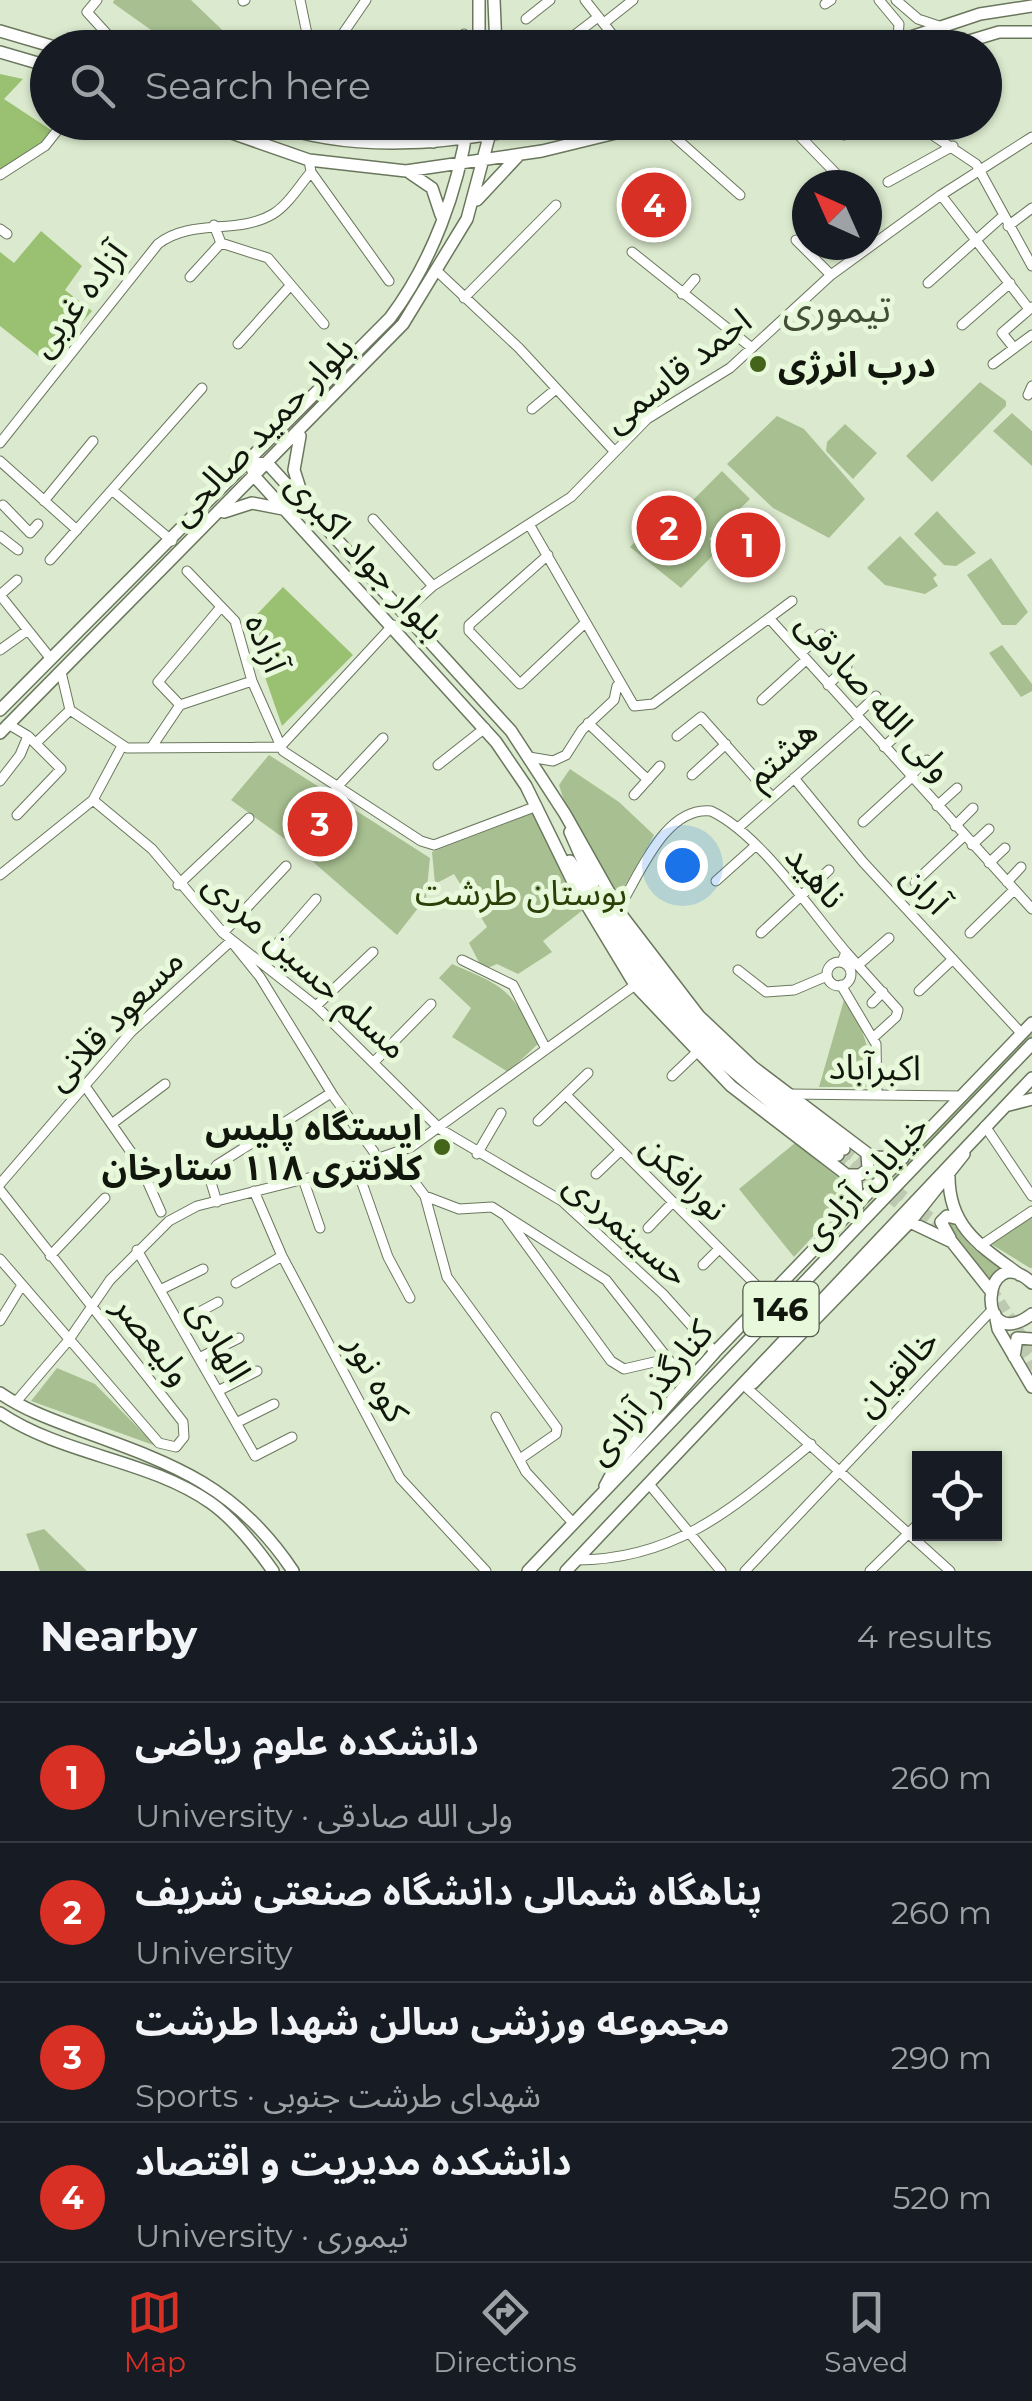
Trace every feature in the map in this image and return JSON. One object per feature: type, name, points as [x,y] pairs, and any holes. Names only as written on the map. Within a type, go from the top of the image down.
[{"type":"main road","points":[[478,30],[479,0]]},
{"type":"main road","points":[[494,0],[495,30]]},
{"type":"main road","points":[[933,30],[1011,0]]},
{"type":"main road","points":[[980,14],[1032,6]]},
{"type":"main road","points":[[0,31],[30,40]]},
{"type":"main road","points":[[1002,32],[1032,32]]},
{"type":"main road","points":[[0,52],[30,61]]},
{"type":"main road","points":[[245,140],[310,166],[406,171],[518,156],[588,140]]},
{"type":"main road","points":[[352,140],[408,144],[466,140]]},
{"type":"main road","points":[[430,144],[435,140]]},
{"type":"main road","name":"بلوار حمید صالحی","points":[[0,710],[390,318],[424,267],[466,140]]},
{"type":"main road","name":"بلوار حمید صالحی","points":[[4,729],[256,477],[402,324],[438,272],[470,213],[490,140]]},
{"type":"main road","points":[[527,140],[532,150],[542,151]]},
{"type":"main road","points":[[406,171],[423,156],[408,144]]},
{"type":"main road","points":[[406,171],[432,188],[441,216],[457,202],[470,213],[518,156]]},
{"type":"main road","points":[[302,429],[294,470],[306,503]]},
{"type":"main road","name":"بلوار جواد اکبری","points":[[848,1175],[731,1086],[635,985],[574,884],[537,806],[485,728],[256,477],[250,462],[268,464],[486,700],[566,814],[618,909],[708,1026],[786,1094],[867,1154]]},
{"type":"main road","points":[[212,500],[222,501],[219,513]]},
{"type":"main road","points":[[219,513],[252,503],[288,511]]},
{"type":"main road","points":[[393,624],[405,610]]},
{"type":"main road","points":[[51,660],[62,672]]},
{"type":"main road","points":[[546,824],[618,945],[674,1017],[735,1077],[841,1152],[730,1060],[658,985],[601,899],[573,844],[566,814]]},
{"type":"main road","name":"کنارگذر آزادی","points":[[600,1495],[619,1460],[715,1352],[1032,1024]]},
{"type":"main road","name":"خیابان آزادی","points":[[528,1571],[1032,1044]]},
{"type":"main road","name":"خیابان آزادی","points":[[566,1571],[1032,1078]]},
{"type":"main road","points":[[1005,1107],[1032,1099]]},
{"type":"main road","name":"کنارگذر آزادی","points":[[674,1458],[748,1389],[910,1222],[950,1177],[969,1142]]},
{"type":"main road","points":[[848,1175],[865,1172],[870,1164],[867,1154]]},
{"type":"main road","points":[[867,1154],[877,1160],[903,1158]]},
{"type":"main road","points":[[848,1175],[860,1188],[858,1205]]},
{"type":"main road","points":[[950,1177],[955,1218],[980,1246],[1029,1279]]},
{"type":"main road","points":[[955,1218],[945,1216],[941,1222],[990,1290],[993,1312],[1016,1364],[1032,1387]]},
{"type":"main road","points":[[910,1222],[952,1242]]},
{"type":"main road","points":[[990,1290],[999,1278],[1029,1279]]},
{"type":"main road","points":[[993,1312],[1016,1322],[1032,1314]]},
{"type":"main road","points":[[1016,1364],[1013,1350],[1017,1338],[1032,1339]]},
{"type":"main road","points":[[0,1394],[180,1467],[224,1492],[293,1571]]},
{"type":"main road","points":[[15,1403],[3,1414],[162,1478],[214,1505],[272,1569],[284,1558]]},
{"type":"main road","points":[[118,1462],[124,1446]]},
{"type":"street","points":[[97,0],[87,12],[103,30]]},
{"type":"street","points":[[300,0],[306,30]]},
{"type":"street","points":[[345,30],[366,0]]},
{"type":"street","points":[[526,19],[550,0]]},
{"type":"street","points":[[585,0],[608,30]]},
{"type":"street","points":[[584,30],[633,0]]},
{"type":"street","points":[[879,0],[896,16],[897,30]]},
{"type":"street","points":[[896,16],[902,15],[900,3]]},
{"type":"street","points":[[900,3],[925,23],[942,27]]},
{"type":"street","name":"احمد قاسمی","points":[[405,610],[433,586],[571,497],[664,406],[730,368],[831,275],[941,195],[1032,136]]},
{"type":"street","points":[[0,175],[50,140]]},
{"type":"street","points":[[679,140],[740,194]]},
{"type":"street","points":[[803,140],[832,170]]},
{"type":"street","points":[[944,140],[980,170],[1032,266]]},
{"type":"street","points":[[888,182],[953,146]]},
{"type":"street","points":[[310,166],[389,281]]},
{"type":"street","name":"آزاده غربی","points":[[0,442],[150,252],[172,235],[214,225],[247,224],[275,213],[310,166]]},
{"type":"street","points":[[941,195],[1030,308],[1003,331],[1014,348]]},
{"type":"street","points":[[464,298],[556,205]]},
{"type":"street","points":[[928,282],[976,239],[1032,208]]},
{"type":"street","points":[[214,225],[221,243]]},
{"type":"street","points":[[190,277],[221,243]]},
{"type":"street","points":[[221,243],[268,258],[324,324]]},
{"type":"street","points":[[632,252],[752,348]]},
{"type":"street","points":[[816,260],[831,275]]},
{"type":"street","points":[[438,272],[519,348],[615,452]]},
{"type":"street","points":[[682,294],[695,279]]},
{"type":"street","points":[[962,325],[1010,283]]},
{"type":"street","points":[[238,344],[289,286]]},
{"type":"street","points":[[992,364],[1032,335]]},
{"type":"street","points":[[50,560],[202,388]]},
{"type":"street","points":[[532,409],[556,390]]},
{"type":"street","points":[[44,501],[93,441]]},
{"type":"street","points":[[0,461],[77,530]]},
{"type":"street","points":[[112,490],[172,541]]},
{"type":"street","points":[[3,509],[30,533],[38,524]]},
{"type":"street","points":[[373,519],[433,586]]},
{"type":"street","points":[[529,524],[618,684],[614,700],[588,723],[562,757],[546,761],[529,757]]},
{"type":"street","points":[[0,536],[18,550]]},
{"type":"street","points":[[548,556],[468,628],[520,684],[586,622]]},
{"type":"street","name":"آزاده","points":[[187,571],[237,626],[252,681],[280,746]]},
{"type":"street","points":[[17,580],[0,595],[51,660]]},
{"type":"street","points":[[769,618],[792,601]]},
{"type":"street","points":[[180,706],[158,682],[222,607]]},
{"type":"street","name":"ولی الله صادقی","points":[[618,684],[634,706],[649,706],[769,618],[1032,908]]},
{"type":"street","points":[[280,746],[393,624]]},
{"type":"street","points":[[0,650],[28,630]]},
{"type":"street","points":[[762,700],[820,634]]},
{"type":"street","points":[[828,684],[848,666]]},
{"type":"street","points":[[62,672],[70,710],[122,746],[280,746],[336,788],[421,842],[434,844],[537,806]]},
{"type":"street","points":[[150,748],[180,706],[252,681]]},
{"type":"street","name":"هشتم","points":[[738,828],[858,718],[876,696]]},
{"type":"street","points":[[0,781],[32,739],[70,710]]},
{"type":"street","points":[[677,736],[701,717],[772,798]]},
{"type":"street","points":[[588,723],[648,780]]},
{"type":"street","points":[[438,766],[485,728]]},
{"type":"street","points":[[4,729],[32,739],[61,769],[17,815]]},
{"type":"street","points":[[884,747],[900,731]]},
{"type":"street","points":[[336,788],[383,738]]},
{"type":"street","points":[[692,774],[726,744]]},
{"type":"street","points":[[0,875],[93,800],[122,746]]},
{"type":"street","points":[[863,822],[926,760]]},
{"type":"street","points":[[634,795],[660,766]]},
{"type":"street","name":"آران","points":[[794,778],[1022,1034]]},
{"type":"street","points":[[937,806],[956,788]]},
{"type":"street","name":"مسلم حسین مردی","points":[[93,800],[152,849],[178,885],[231,941],[263,960],[316,1006],[440,1129]]},
{"type":"street","points":[[955,826],[973,808]]},
{"type":"street","points":[[618,909],[663,837],[680,820],[700,810],[711,811],[738,828]]},
{"type":"street","points":[[178,885],[249,818]]},
{"type":"street","name":"ناهید","points":[[738,828],[844,957],[851,974],[841,986]]},
{"type":"street","points":[[972,845],[990,829]]},
{"type":"street","points":[[915,882],[964,836]]},
{"type":"street","points":[[716,881],[754,847]]},
{"type":"street","points":[[989,863],[1005,848]]},
{"type":"street","points":[[223,933],[286,866]]},
{"type":"street","points":[[970,933],[1021,868]]},
{"type":"street","points":[[760,932],[830,870]]},
{"type":"street","points":[[263,960],[316,899]]},
{"type":"street","points":[[858,965],[889,938]]},
{"type":"street","points":[[231,941],[266,986],[331,1092],[374,1152]]},
{"type":"street","name":"مسعود قلانی","points":[[0,1187],[131,1032],[231,941]]},
{"type":"street","points":[[316,1006],[372,952]]},
{"type":"street","points":[[844,957],[858,965],[898,1014],[874,1037]]},
{"type":"street","name":"ناهید","points":[[827,976],[830,965],[844,957]]},
{"type":"street","points":[[919,991],[953,959]]},
{"type":"street","points":[[462,960],[513,985],[546,1048]]},
{"type":"street","points":[[738,970],[766,992],[794,990],[827,976],[841,986],[874,1037],[877,1095]]},
{"type":"street","points":[[15,1403],[137,1250],[169,1221],[217,1202],[394,1154],[440,1129],[635,985]]},
{"type":"street","points":[[872,1003],[882,992]]},
{"type":"street","points":[[374,1062],[431,1004]]},
{"type":"street","points":[[672,1076],[696,1053]]},
{"type":"street","points":[[538,1121],[588,1073]]},
{"type":"street","points":[[113,1123],[165,1084]]},
{"type":"street","points":[[85,1086],[140,1165],[161,1212]]},
{"type":"street","points":[[217,1202],[209,1176],[217,1165],[331,1092]]},
{"type":"street","name":"اکبرآباد","points":[[786,1094],[963,1096]]},
{"type":"street","name":"نورافکن","points":[[566,1095],[767,1296]]},
{"type":"street","points":[[476,1154],[501,1113]]},
{"type":"street","points":[[985,1126],[1032,1196]]},
{"type":"street","name":"حسینمردی","points":[[440,1129],[476,1154],[562,1201],[662,1294],[715,1352]]},
{"type":"street","points":[[596,1174],[620,1151]]},
{"type":"street","points":[[394,1154],[425,1196],[446,1278],[557,1428],[556,1434],[520,1460]]},
{"type":"street","points":[[356,1166],[388,1257],[410,1298]]},
{"type":"street","points":[[303,1179],[320,1228]]},
{"type":"street","name":"ولیعصر","points":[[0,1187],[183,1422],[184,1437],[176,1447],[159,1443],[68,1341]]},
{"type":"street","name":"کوه نور","points":[[254,1191],[282,1256],[400,1478],[486,1571]]},
{"type":"street","points":[[425,1196],[459,1209],[486,1204],[547,1238],[606,1280],[687,1383]]},
{"type":"street","points":[[50,1256],[105,1198]]},
{"type":"street","points":[[648,1228],[672,1203]]},
{"type":"street","points":[[980,1246],[1032,1210]]},
{"type":"street","points":[[505,1216],[610,1361],[624,1368],[667,1359]]},
{"type":"street","points":[[703,1265],[719,1249]]},
{"type":"street","name":"الهادی","points":[[137,1250],[255,1456],[292,1437]]},
{"type":"street","points":[[236,1283],[282,1256]]},
{"type":"street","points":[[0,1259],[68,1341]]},
{"type":"street","points":[[160,1290],[203,1269]]},
{"type":"street","points":[[0,1321],[22,1285]]},
{"type":"street","points":[[179,1323],[218,1302]]},
{"type":"street","name":"خالقیان","points":[[745,1571],[993,1312]]},
{"type":"street","points":[[199,1358],[240,1338]]},
{"type":"street","points":[[218,1391],[256,1370]]},
{"type":"street","points":[[748,1389],[950,1571]]},
{"type":"street","points":[[236,1424],[274,1404]]},
{"type":"street","points":[[496,1417],[520,1460],[574,1524]]},
{"type":"street","points":[[576,1560],[616,1560],[687,1536],[729,1511],[811,1444]]},
{"type":"street","points":[[649,1484],[687,1536],[721,1571]]},
{"type":"street","points":[[870,1571],[912,1529]]},
{"type":"green space","points":[[191,0],[222,30],[151,30],[113,3]]},
{"type":"green space","points":[[0,74],[23,79],[4,99],[30,116],[30,140],[43,140],[0,169]]},
{"type":"green space","points":[[41,231],[82,266],[65,290],[92,311],[47,363],[0,326],[0,252],[14,263]]},
{"type":"green space","points":[[980,382],[1006,401],[1006,406],[932,482],[906,456]]},
{"type":"green space","points":[[1012,413],[1032,431],[1032,466],[993,431]]},
{"type":"green space","points":[[777,416],[804,429],[865,499],[829,538],[773,508],[727,464]]},
{"type":"green space","points":[[845,424],[877,453],[853,479],[826,451],[827,442]]},
{"type":"green space","points":[[722,471],[750,499],[709,539],[719,549],[681,588],[630,547],[672,504],[681,512]]},
{"type":"green space","points":[[937,511],[976,553],[956,566],[944,565],[914,534]]},
{"type":"green space","points":[[900,536],[937,575],[933,578],[938,586],[925,594],[885,585],[867,568]]},
{"type":"green space","points":[[991,558],[1028,612],[1016,625],[1002,625],[967,575]]},
{"type":"green space","points":[[283,587],[353,655],[282,726],[247,625]]},
{"type":"green space","points":[[1002,645],[1032,684],[1032,691],[1021,697],[989,653]]},
{"type":"green space","points":[[269,755],[430,858],[426,898],[397,935],[296,847],[231,800]]},
{"type":"green space","points":[[570,769],[619,802],[654,835],[620,894],[616,894],[563,798],[559,785]]},
{"type":"green space","name":"بوستان طرشت","points":[[532,813],[583,910],[543,941],[552,952],[518,974],[497,964],[483,970],[469,943],[487,927],[454,874],[435,884],[432,852]]},
{"type":"green space","points":[[452,964],[506,992],[539,1043],[508,1072],[452,1037],[471,1008],[439,978]]},
{"type":"green space","points":[[844,1000],[865,1041],[871,1087],[819,1087]]},
{"type":"green space","points":[[1032,1030],[1032,1037],[660,1426]]},
{"type":"green space","points":[[795,1143],[846,1184],[852,1194],[794,1257],[739,1189]]},
{"type":"green space","points":[[1032,1215],[1032,1268],[1030,1268],[991,1244]]},
{"type":"green space","points":[[949,1219],[972,1247],[1003,1270],[991,1283],[944,1224]]},
{"type":"green space","points":[[57,1368],[95,1384],[156,1446],[31,1401]]},
{"type":"green space","points":[[44,1529],[87,1571],[40,1571],[26,1534]]},
{"type":"tunnel","points":[[844,1149],[946,1230]]},
{"type":"tunnel","points":[[838,1155],[932,1231]]},
{"type":"tunnel","points":[[991,1288],[1032,1352]]},
{"type":"tunnel","points":[[1003,1319],[1032,1370]]},
{"type":"place","name":"دانشکده مدیریت و اقتصاد","points":[[654,205]]},
{"type":"place","name":"درب انرژی","points":[[758,364]]},
{"type":"place","name":"پناهگاه شمالی دانشگاه صنعتی شریف","points":[[669,528]]},
{"type":"place","name":"دانشکده علوم ریاضی","points":[[748,545]]},
{"type":"place","name":"مجموعه ورزشی سالن شهدا طرشت","points":[[320,824]]},
{"type":"place","name":"ایستگاه پلیس کلانتری ۱۱۸ ستارخان","points":[[442,1147]]},
{"type":"district","name":"تیموری","points":[[837,308]]}]
